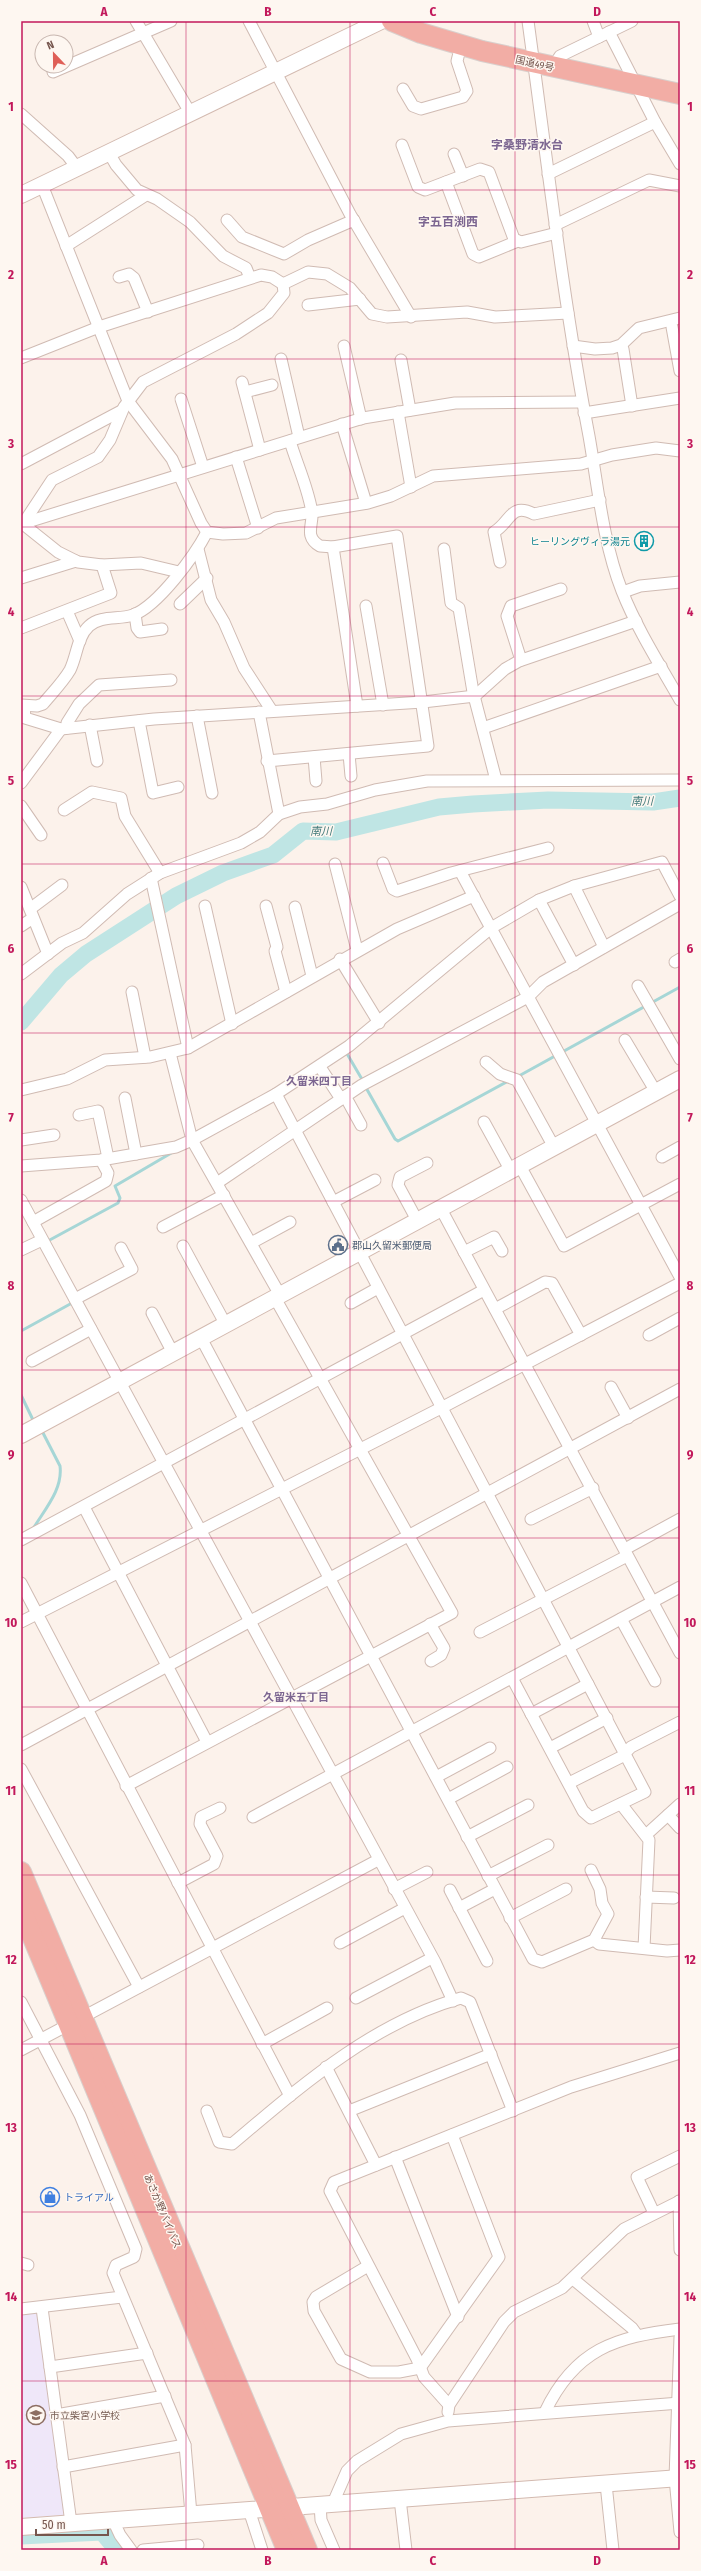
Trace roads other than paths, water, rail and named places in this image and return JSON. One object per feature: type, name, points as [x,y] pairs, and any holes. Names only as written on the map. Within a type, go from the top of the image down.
[{"type":"highway","name":"国道49号","points":[[392,21],[421,33],[461,45],[543,65],[680,94]]},
{"type":"highway","name":"あさか野バイパス","points":[[21,1872],[76,2021],[279,2508],[307,2550]]},
{"type":"highway","name":"あさか野バイパス","points":[[21,1909],[76,2021]]},
{"type":"highway","name":"あさか野バイパス","points":[[279,2508],[287,2550]]},
{"type":"highway","points":[[278,2550],[279,2508]]},
{"type":"highway","points":[[279,2508],[308,2527],[319,2550]]},
{"type":"street","points":[[136,21],[191,114]]},
{"type":"street","points":[[74,63],[171,21]]},
{"type":"street","points":[[249,21],[354,220],[411,317]]},
{"type":"street","points":[[21,195],[276,74],[381,21]]},
{"type":"street","points":[[528,21],[543,65],[548,174],[582,402],[613,562],[623,592],[636,621],[680,700]]},
{"type":"street","points":[[593,21],[604,35],[635,85],[680,164]]},
{"type":"street","points":[[543,65],[632,21]]},
{"type":"street","points":[[403,89],[412,106],[421,109],[463,97],[467,91],[457,61],[461,45]]},
{"type":"street","points":[[21,114],[68,156],[77,168]]},
{"type":"street","points":[[548,174],[655,122]]},
{"type":"street","points":[[402,145],[418,187],[425,190],[480,169],[489,172],[512,237],[518,241]]},
{"type":"street","points":[[109,153],[134,187],[190,222],[223,256],[246,268],[250,278]]},
{"type":"street","points":[[454,154],[463,176]]},
{"type":"street","points":[[446,182],[473,254],[479,256],[518,241],[556,229],[649,180],[680,186]]},
{"type":"street","points":[[42,185],[128,401],[170,457],[180,474],[200,523],[207,532],[243,534],[276,518],[366,503],[391,496],[434,476],[444,474],[581,464],[612,455],[656,448],[680,452]]},
{"type":"street","points":[[66,246],[146,195]]},
{"type":"street","points":[[227,220],[242,237],[284,254],[308,240],[354,220]]},
{"type":"street","points":[[283,284],[300,274],[322,273],[340,280],[360,299],[369,311],[377,316],[411,317],[434,313],[467,312],[495,317],[568,314]]},
{"type":"street","points":[[119,277],[129,274],[134,278],[148,312]]},
{"type":"street","points":[[21,358],[99,327],[250,278],[261,275],[272,277],[283,284]]},
{"type":"street","points":[[22,524],[52,480],[98,457],[108,445],[121,411],[149,377],[236,334],[268,313],[284,293],[283,284]]},
{"type":"street","points":[[308,305],[360,299]]},
{"type":"street","points":[[573,346],[595,349],[612,348],[621,345],[640,328],[680,318]]},
{"type":"street","points":[[672,327],[680,371]]},
{"type":"street","points":[[344,346],[361,418]]},
{"type":"street","points":[[623,349],[632,406]]},
{"type":"street","points":[[267,761],[428,746],[423,702],[397,536],[333,547],[316,544],[309,529],[312,512],[294,439],[281,359]]},
{"type":"street","points":[[401,360],[410,410]]},
{"type":"street","points":[[260,450],[244,387],[272,385]]},
{"type":"street","points":[[584,413],[680,398]]},
{"type":"street","points":[[181,399],[203,467]]},
{"type":"street","points":[[22,524],[361,418],[410,410],[478,402],[582,402]]},
{"type":"street","points":[[21,464],[121,411]]},
{"type":"street","points":[[398,412],[411,487]]},
{"type":"street","points":[[342,424],[366,503]]},
{"type":"street","points":[[236,457],[258,528]]},
{"type":"street","points":[[500,562],[494,532],[516,511],[525,509],[534,514],[600,500]]},
{"type":"street","points":[[22,524],[58,552],[76,561],[102,565],[141,563],[179,572]]},
{"type":"street","points":[[207,532],[198,549],[158,597],[134,614],[93,623],[88,627],[80,641],[70,670],[43,704],[37,706],[23,705],[25,718],[64,729],[90,725],[197,716],[383,705],[475,696],[505,669],[521,660],[636,621]]},
{"type":"street","points":[[333,547],[356,706]]},
{"type":"street","points":[[198,549],[211,600],[222,618],[244,668],[272,711]]},
{"type":"street","points":[[444,549],[451,603],[459,608],[475,696],[496,780]]},
{"type":"street","points":[[21,578],[76,561]]},
{"type":"street","points":[[21,628],[111,593],[102,565]]},
{"type":"street","points":[[180,604],[206,578]]},
{"type":"street","points":[[623,592],[640,586],[680,582]]},
{"type":"street","points":[[521,660],[506,616],[511,606],[561,589]]},
{"type":"street","points":[[366,606],[383,705]]},
{"type":"street","points":[[67,611],[80,641]]},
{"type":"street","points":[[134,614],[137,628],[140,632],[162,629]]},
{"type":"street","points":[[483,728],[661,666]]},
{"type":"street","points":[[21,783],[64,729],[79,704],[99,685],[171,680]]},
{"type":"street","points":[[259,712],[267,761],[279,814]]},
{"type":"street","points":[[197,716],[212,793]]},
{"type":"street","points":[[139,721],[153,793],[178,787]]},
{"type":"street","points":[[90,725],[97,761]]},
{"type":"street","points":[[349,754],[351,776]]},
{"type":"street","points":[[314,757],[316,781]]},
{"type":"street","points":[[21,974],[48,954],[83,933],[127,894],[156,876],[241,843],[260,832],[279,814],[300,807],[327,804],[398,785],[427,781],[680,780]]},
{"type":"street","points":[[64,810],[92,792],[121,798],[125,816],[156,876],[164,939],[188,1048]]},
{"type":"street","points":[[21,806],[41,835]]},
{"type":"street","points":[[383,863],[393,889],[397,891],[460,871],[548,848]]},
{"type":"street","points":[[21,1166],[104,1159],[176,1147],[192,1140],[276,1094],[349,1046],[379,1023],[491,928],[539,900],[574,886],[662,862],[680,896]]},
{"type":"street","points":[[335,864],[357,950]]},
{"type":"street","points":[[460,871],[642,1204],[680,1277]]},
{"type":"street","points":[[21,926],[31,914],[62,885]]},
{"type":"street","points":[[574,886],[604,947]]},
{"type":"street","points":[[21,887],[48,954]]},
{"type":"street","points":[[21,1090],[68,1079],[105,1060],[145,1057],[170,1053],[188,1048],[232,1024],[340,959],[397,929],[474,896]]},
{"type":"street","points":[[539,900],[574,964]]},
{"type":"street","points":[[217,1183],[362,1085],[528,997],[543,982],[680,904]]},
{"type":"street","points":[[205,906],[232,1024]]},
{"type":"street","points":[[266,906],[277,947],[275,951],[286,992]]},
{"type":"street","points":[[295,907],[312,976]]},
{"type":"street","points":[[340,959],[379,1023]]},
{"type":"street","points":[[638,986],[680,1059]]},
{"type":"street","points":[[132,992],[145,1057]]},
{"type":"street","points":[[625,1040],[656,1092]]},
{"type":"street","points":[[126,1786],[452,1613],[360,1448],[251,1243],[192,1140],[170,1053]]},
{"type":"street","points":[[486,1062],[500,1074],[517,1080],[554,1147]]},
{"type":"street","points":[[322,1070],[361,1125]]},
{"type":"street","points":[[21,1434],[441,1210],[656,1092],[679,1082]]},
{"type":"street","points":[[276,1094],[296,1129],[402,1335],[570,1647],[588,1684],[626,1752],[645,1792],[591,1818],[583,1812],[569,1783],[512,1678]]},
{"type":"street","points":[[124,1098],[136,1154]]},
{"type":"street","points":[[33,1222],[106,1181],[108,1173],[104,1159],[98,1111],[79,1115]]},
{"type":"street","points":[[484,1122],[564,1246],[680,1184]]},
{"type":"street","points":[[21,1140],[54,1135]]},
{"type":"street","points":[[662,1157],[680,1147]]},
{"type":"street","points":[[418,1222],[398,1185],[400,1177],[427,1163]]},
{"type":"street","points":[[333,1202],[375,1180]]},
{"type":"street","points":[[163,1227],[224,1195]]},
{"type":"street","points":[[21,1200],[405,1908],[453,2000]]},
{"type":"street","points":[[441,1210],[593,1488],[680,1653]]},
{"type":"street","points":[[251,1243],[290,1222]]},
{"type":"street","points":[[464,1252],[494,1237],[502,1251]]},
{"type":"street","points":[[21,1250],[42,1240]]},
{"type":"street","points":[[183,1246],[226,1325]]},
{"type":"street","points":[[75,1299],[132,1269],[121,1248]]},
{"type":"street","points":[[495,1309],[546,1282],[552,1283],[581,1335]]},
{"type":"street","points":[[21,1622],[280,1488],[441,1408],[680,1283]]},
{"type":"street","points":[[351,1303],[378,1288]]},
{"type":"street","points":[[21,1540],[244,1421],[484,1290]]},
{"type":"street","points":[[152,1313],[173,1353]]},
{"type":"street","points":[[649,1335],[680,1318]]},
{"type":"street","points":[[32,1361],[90,1329]]},
{"type":"street","points":[[201,1338],[533,1960],[542,1962],[594,1940],[608,1914],[602,1903],[600,1889],[591,1870]]},
{"type":"street","points":[[611,1387],[628,1418]]},
{"type":"street","points":[[21,1745],[680,1389]]},
{"type":"street","points":[[531,1519],[593,1488]]},
{"type":"street","points":[[84,1507],[166,1667],[207,1742]]},
{"type":"street","points":[[480,1632],[544,1599],[626,1553],[680,1519]]},
{"type":"street","points":[[21,1583],[126,1786],[290,2096]]},
{"type":"street","points":[[253,1817],[332,1773],[680,1587]]},
{"type":"street","points":[[621,1619],[655,1681]]},
{"type":"street","points":[[430,1624],[444,1648],[441,1655],[430,1661]]},
{"type":"street","points":[[531,1714],[588,1684]]},
{"type":"street","points":[[550,1748],[607,1718]]},
{"type":"street","points":[[569,1783],[621,1757],[631,1747],[680,1722]]},
{"type":"street","points":[[436,1777],[490,1748]]},
{"type":"street","points":[[448,1800],[508,1767]]},
{"type":"street","points":[[21,1769],[139,1987]]},
{"type":"street","points":[[621,1804],[647,1834],[649,1843],[644,1948]]},
{"type":"street","points":[[647,1834],[680,1804]]},
{"type":"street","points":[[468,1837],[528,1805]]},
{"type":"street","points":[[178,1883],[214,1864],[217,1856],[200,1824],[201,1817],[220,1808]]},
{"type":"street","points":[[668,1815],[680,1828]]},
{"type":"street","points":[[488,1876],[548,1845]]},
{"type":"street","points":[[21,2050],[378,1860]]},
{"type":"street","points":[[394,1888],[427,1872]]},
{"type":"street","points":[[459,1908],[495,1889]]},
{"type":"street","points":[[510,1918],[566,1889]]},
{"type":"street","points":[[450,1890],[487,1961]]},
{"type":"street","points":[[646,1897],[674,1898]]},
{"type":"street","points":[[340,1943],[405,1908]]},
{"type":"street","points":[[594,1940],[599,1944],[670,1952],[680,1950]]},
{"type":"street","points":[[356,1998],[432,1958]]},
{"type":"street","points":[[206,2111],[219,2142],[232,2144],[326,2067],[395,2023],[461,1998],[469,2000],[513,2110]]},
{"type":"street","points":[[21,2002],[80,2115],[136,2249],[134,2257],[116,2265],[112,2272],[185,2445],[192,2514]]},
{"type":"street","points":[[262,2044],[327,2008]]},
{"type":"street","points":[[449,2405],[424,2377],[330,2192],[334,2182],[571,2087],[680,2053]]},
{"type":"street","points":[[349,2111],[491,2054]]},
{"type":"street","points":[[326,2067],[376,2165]]},
{"type":"street","points":[[368,2266],[316,2297],[313,2302],[314,2311],[341,2359],[370,2372],[399,2372],[420,2368],[496,2264],[499,2254],[452,2135]]},
{"type":"street","points":[[654,2213],[637,2177],[680,2156]]},
{"type":"street","points":[[394,2157],[458,2317]]},
{"type":"street","points":[[448,2421],[449,2405],[508,2317],[523,2306],[562,2288],[624,2229],[679,2201],[680,2250]]},
{"type":"street","points":[[573,2279],[632,2328],[637,2335]]},
{"type":"street","points":[[21,2309],[42,2308],[122,2297]]},
{"type":"street","points":[[42,2308],[71,2523]]},
{"type":"street","points":[[545,2412],[556,2390],[576,2366],[600,2347],[637,2335],[680,2329]]},
{"type":"street","points":[[680,2337],[678,2403],[680,2532]]},
{"type":"street","points":[[50,2367],[147,2353]]},
{"type":"street","points":[[56,2416],[165,2396]]},
{"type":"street","points":[[334,2550],[321,2520],[327,2504],[344,2476],[357,2461],[401,2434],[448,2421],[545,2412],[678,2403]]},
{"type":"street","points":[[63,2467],[185,2445]]},
{"type":"street","points":[[21,2528],[678,2478]]},
{"type":"street","points":[[606,2484],[614,2550]]},
{"type":"street","points":[[400,2499],[406,2550]]},
{"type":"street","points":[[249,2510],[262,2550]]},
{"type":"street","points":[[113,2520],[120,2535],[131,2550]]},
{"type":"street","points":[[143,2550],[198,2545]]},
{"type":"waterway","name":"南川","points":[[21,1022],[61,975],[86,954],[176,896],[223,873],[273,855],[303,831],[336,832],[439,807],[473,804],[548,800],[653,802],[680,798]]},
{"type":"waterway","points":[[517,1077],[680,987]]},
{"type":"waterway","points":[[346,1052],[363,1081]]},
{"type":"waterway","points":[[365,1086],[395,1139],[398,1141],[510,1080]]},
{"type":"waterway","points":[[46,1242],[118,1203],[120,1198],[115,1186],[173,1152]]},
{"type":"waterway","points":[[21,1331],[72,1303],[71,1300]]},
{"type":"waterway","points":[[21,1395],[34,1422]]},
{"type":"waterway","points":[[33,1529],[52,1499],[59,1483],[60,1475],[60,1466],[41,1429]]},
{"type":"waterway","points":[[21,2536],[102,2532],[117,2550]]},
{"type":"place","name":"ヒーリングヴィラ湯元","points":[[644,541]]},
{"type":"place","name":"郡山久留米郵便局","points":[[338,1245]]},
{"type":"place","name":"トライアル","points":[[50,2197]]},
{"type":"place","name":"市立柴宮小学校","points":[[36,2415]]},
{"type":"district","name":"字桑野清水台","points":[[527,145]]},
{"type":"district","name":"字五百渕西","points":[[448,222]]},
{"type":"district","name":"久留米四丁目","points":[[319,1081]]},
{"type":"district","name":"久留米五丁目","points":[[296,1697]]}]
